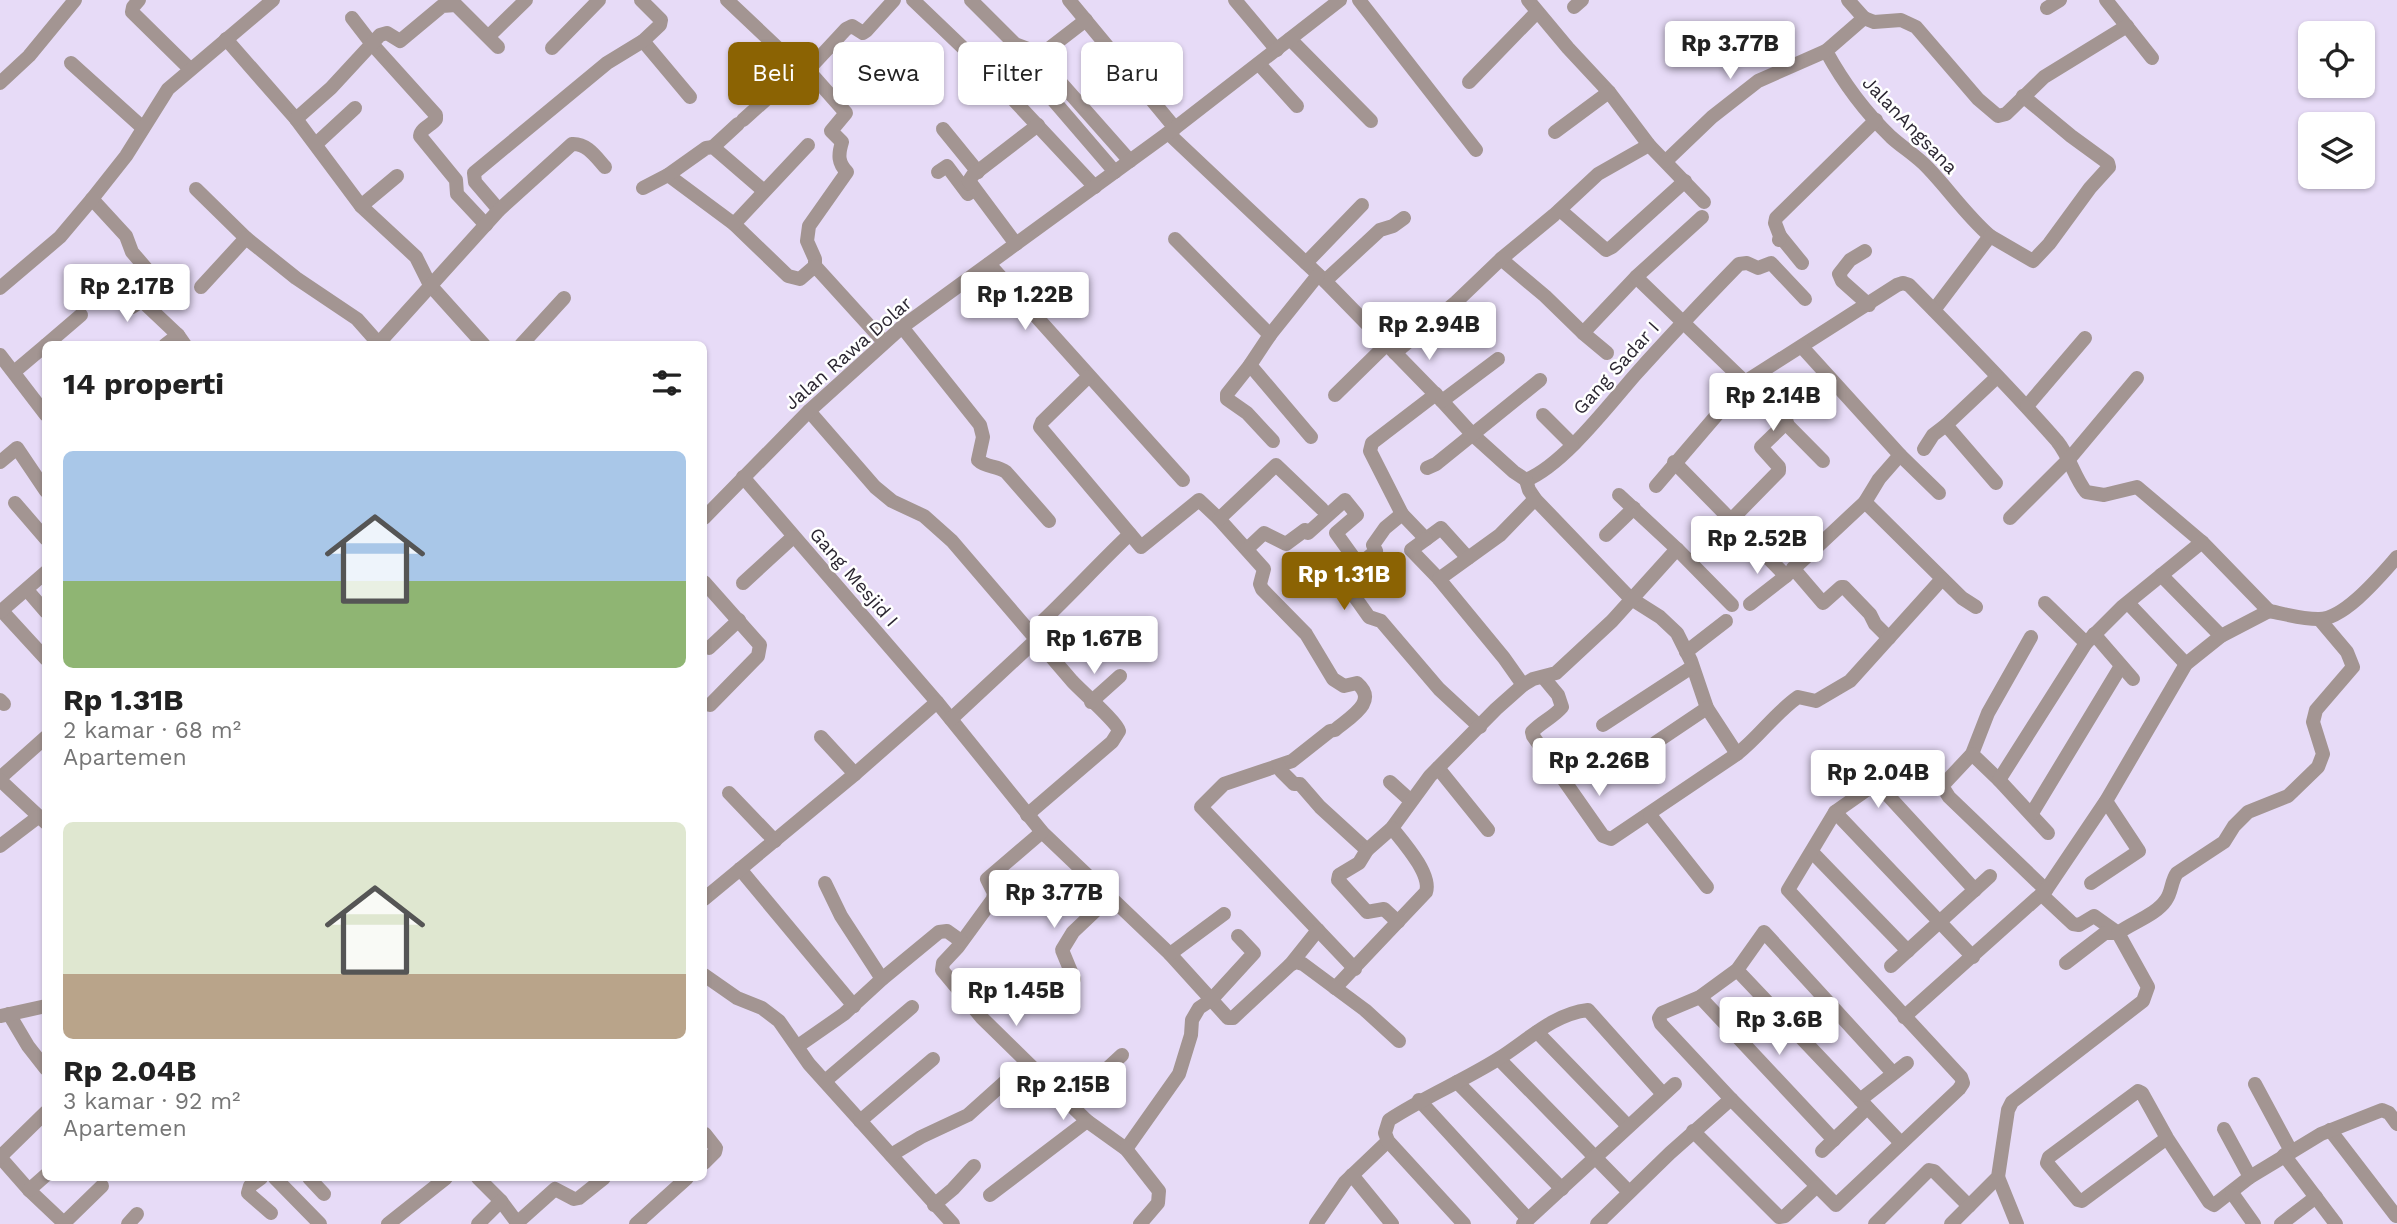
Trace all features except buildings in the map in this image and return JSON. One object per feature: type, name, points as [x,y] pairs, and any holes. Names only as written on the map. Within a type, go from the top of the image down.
[{"type":"street","points":[[0,83],[29,55],[75,0]]},
{"type":"street","points":[[139,0],[132,12],[190,69]]},
{"type":"street","points":[[0,288],[60,237],[126,156],[168,89],[273,0]]},
{"type":"street","points":[[296,119],[385,33],[400,41],[442,6],[458,2],[493,42],[526,0]]},
{"type":"street","points":[[552,48],[599,0]]},
{"type":"street","points":[[499,210],[475,182],[474,173],[607,63],[642,41],[662,22],[641,0]]},
{"type":"street","points":[[727,0],[773,42]]},
{"type":"street","points":[[819,55],[846,29],[852,26],[863,33],[866,31],[894,0]]},
{"type":"street","points":[[913,0],[947,30],[1095,187]]},
{"type":"street","points":[[971,0],[1013,42]]},
{"type":"street","points":[[1069,0],[1171,131],[1322,278],[1473,435],[1520,478],[1526,480],[1535,499],[1630,598],[1660,617],[1677,633],[1707,708],[1737,754]]},
{"type":"street","points":[[1235,0],[1277,50]]},
{"type":"street","name":"Jalan Rawa Dolar","points":[[707,515],[808,411],[902,327],[1171,131],[1340,0]]},
{"type":"street","points":[[1359,0],[1476,150]]},
{"type":"street","points":[[1848,0],[1864,18],[1874,22],[1901,20],[1916,27],[1978,99],[1998,116],[2006,114],[2045,77],[2126,26]]},
{"type":"street","points":[[2047,8],[2060,0]]},
{"type":"street","points":[[2106,0],[2152,58]]},
{"type":"street","points":[[1469,82],[1533,6],[1609,92],[1649,145],[1685,181],[1703,210],[1583,333]]},
{"type":"street","points":[[352,18],[436,115],[434,123],[421,131],[420,135],[456,180],[457,194],[486,225]]},
{"type":"street","points":[[1666,161],[1712,117],[1758,81],[1826,51],[1864,18]]},
{"type":"street","points":[[1057,42],[1086,20]]},
{"type":"street","points":[[226,39],[296,119],[361,206],[408,247],[430,285],[478,341]]},
{"type":"street","points":[[1290,39],[1371,121]]},
{"type":"street","points":[[642,41],[690,97]]},
{"type":"street","name":"JalanAngsana","points":[[1826,51],[1851,94],[1893,138],[1917,157],[1960,208],[1990,236],[2033,261],[2109,167],[2108,163],[2023,96]]},
{"type":"street","points":[[71,63],[143,128]]},
{"type":"street","points":[[1259,64],[1297,106]]},
{"type":"street","points":[[819,86],[846,113],[831,131],[842,142],[839,151],[840,165],[847,172],[809,226],[807,232],[815,266],[884,342]]},
{"type":"street","points":[[1067,90],[1130,161]]},
{"type":"street","points":[[1555,132],[1609,92]]},
{"type":"street","points":[[643,188],[668,175],[699,152],[713,147],[761,105]]},
{"type":"street","points":[[1057,105],[1115,172]]},
{"type":"street","points":[[316,144],[355,108]]},
{"type":"street","points":[[1802,263],[1779,238],[1776,218],[1876,120]]},
{"type":"street","points":[[1016,244],[969,181],[1038,125]]},
{"type":"street","points":[[943,129],[978,172]]},
{"type":"street","points":[[382,341],[499,210],[572,144],[586,147],[605,167]]},
{"type":"street","points":[[734,224],[808,145]]},
{"type":"street","points":[[1335,395],[1455,302],[1598,174],[1649,145]]},
{"type":"street","points":[[713,147],[764,191]]},
{"type":"street","points":[[938,172],[947,166],[968,194],[975,189]]},
{"type":"street","points":[[668,175],[734,224],[788,276],[800,279],[815,266]]},
{"type":"street","points":[[361,206],[397,176]]},
{"type":"street","points":[[1560,210],[1606,250],[1685,181]]},
{"type":"street","points":[[196,189],[246,237],[296,278],[357,319],[376,341]]},
{"type":"street","points":[[92,199],[126,236],[132,252],[156,280],[156,285],[142,301],[132,307],[97,272]]},
{"type":"street","points":[[1306,263],[1362,205]]},
{"type":"street","points":[[1273,441],[1247,413],[1227,399],[1227,394],[1270,335],[1322,278],[1380,230],[1394,226],[1404,218]]},
{"type":"street","points":[[1934,310],[1990,236]]},
{"type":"street","points":[[201,287],[246,237]]},
{"type":"street","points":[[1175,239],[1270,335]]},
{"type":"street","points":[[1865,251],[1850,260],[1839,274],[1842,281],[1869,305]]},
{"type":"street","points":[[1501,259],[1607,353]]},
{"type":"street","points":[[1636,277],[1684,322],[1742,263],[1758,268],[1771,263],[1805,299]]},
{"type":"street","points":[[989,264],[1183,480]]},
{"type":"street","points":[[1656,486],[1674,461],[1745,382],[1903,283],[1909,285],[2027,406],[2070,458],[2081,485],[2091,495],[2141,490],[2202,542],[2269,611],[2320,620],[2335,615],[2397,557]]},
{"type":"street","points":[[526,341],[564,298]]},
{"type":"street","points":[[142,301],[182,340]]},
{"type":"street","points":[[62,340],[81,315]]},
{"type":"street","name":"Gang Sadar I","points":[[1526,480],[1546,468],[1572,444],[1684,322],[1787,422],[1823,461]]},
{"type":"street","points":[[902,327],[980,425],[983,437],[978,460],[986,466],[1006,471],[1049,521]]},
{"type":"street","points":[[2027,406],[2085,338]]},
{"type":"street","points":[[1801,347],[1900,455],[1939,493]]},
{"type":"street","points":[[14,372],[42,348]]},
{"type":"street","points":[[0,355],[42,410]]},
{"type":"street","points":[[1426,539],[1402,514],[1371,456],[1372,443],[1498,359]]},
{"type":"street","points":[[1250,365],[1311,437]]},
{"type":"street","points":[[1088,377],[1040,427],[1141,547],[1199,500],[1264,569],[1259,584],[1262,589],[1306,634],[1333,679],[1344,686],[1357,683],[1366,695],[1362,706],[1335,730],[1330,731],[1292,761],[1224,784],[1201,807],[1355,969]]},
{"type":"street","points":[[1924,449],[1933,435],[1997,377]]},
{"type":"street","points":[[2010,518],[2070,458],[2137,378]]},
{"type":"street","points":[[1427,468],[1473,435],[1539,380]]},
{"type":"street","points":[[808,411],[875,487],[892,501],[910,508],[939,527],[1091,702],[1117,725],[1117,736],[1027,814]]},
{"type":"street","points":[[1543,415],[1572,444]]},
{"type":"street","points":[[1731,520],[1779,471],[1779,467],[1761,447],[1787,422]]},
{"type":"street","points":[[1946,425],[1996,483]]},
{"type":"street","points":[[0,462],[17,448],[42,485]]},
{"type":"street","points":[[1751,604],[1865,502],[1879,479],[1900,455]]},
{"type":"street","points":[[1674,461],[1731,520],[1822,603],[1844,587],[1889,638]]},
{"type":"street","points":[[1219,519],[1276,465],[1322,509]]},
{"type":"street","name":"Gang Mesjid I","points":[[743,477],[937,702],[1042,832],[1170,954],[1228,1018],[1233,1018],[1290,965]]},
{"type":"street","points":[[1619,495],[1732,605]]},
{"type":"street","points":[[1439,579],[1500,535],[1535,499]]},
{"type":"street","points":[[1247,549],[1264,533],[1286,544],[1305,530],[1308,533],[1345,500],[1357,515],[1336,533],[1364,572],[1347,586],[1369,617],[1381,621],[1439,689],[1480,727]]},
{"type":"street","points":[[1865,502],[1962,598],[1976,607]]},
{"type":"street","points":[[15,503],[42,534]]},
{"type":"street","points":[[1606,535],[1634,508]]},
{"type":"street","points":[[1360,564],[1376,551],[1373,545],[1385,528],[1402,514]]},
{"type":"street","points":[[1468,558],[1441,528],[1411,551],[1439,579],[1523,685]]},
{"type":"street","points":[[951,719],[1034,636],[1088,573],[1130,534]]},
{"type":"street","points":[[743,583],[793,537]]},
{"type":"street","points":[[1999,780],[2090,638],[2202,542]]},
{"type":"street","points":[[1398,922],[1384,909],[1367,912],[1338,880],[1339,875],[1359,863],[1367,850],[1392,828],[1438,768],[1523,685],[1533,679],[1556,673],[1612,621],[1677,549]]},
{"type":"street","points":[[42,576],[1,611],[42,656]]},
{"type":"street","points":[[2161,576],[2221,636]]},
{"type":"street","points":[[1544,677],[1558,695],[1562,706],[1532,733],[1603,836],[1611,839],[1650,815],[1757,739],[1766,726],[1798,697],[1816,701],[1850,681],[1942,579]]},
{"type":"street","points":[[707,585],[758,640],[760,650],[758,656],[710,705]]},
{"type":"street","points":[[27,590],[42,607]]},
{"type":"street","points":[[2045,603],[2090,638],[2133,679]]},
{"type":"street","points":[[2128,603],[2186,664]]},
{"type":"street","points":[[1905,1017],[2044,892],[2106,801],[2186,664],[2221,636],[2269,611]]},
{"type":"street","points":[[709,648],[739,620]]},
{"type":"street","points":[[2066,963],[2105,933],[2118,933],[2161,905],[2168,898],[2177,873],[2224,842],[2234,826],[2248,812],[2288,796],[2318,766],[2323,754],[2313,722],[2316,710],[2353,667],[2347,652],[2320,620]]},
{"type":"street","points":[[1686,652],[1726,621]]},
{"type":"street","points":[[2017,1224],[1998,1177],[2008,1110],[2012,1102],[2137,1007],[2146,995],[2148,987],[2118,933],[2094,916],[2079,925],[2073,924],[1943,789],[1944,783],[1972,754],[1987,713],[2031,637]]},
{"type":"street","points":[[2032,813],[2121,666]]},
{"type":"street","points":[[1603,725],[1692,667]]},
{"type":"street","points":[[1091,702],[1120,676]]},
{"type":"street","points":[[707,896],[937,702]]},
{"type":"street","points":[[1655,743],[1707,708]]},
{"type":"street","points":[[821,737],[855,774]]},
{"type":"street","points":[[0,845],[42,820],[0,779],[42,741]]},
{"type":"street","points":[[1972,754],[2048,832]]},
{"type":"street","points":[[1279,765],[1281,771],[1294,784],[1300,784],[1320,807],[1367,850]]},
{"type":"street","points":[[1438,768],[1488,830]]},
{"type":"street","points":[[1390,782],[1411,802]]},
{"type":"street","points":[[1893,1073],[1764,932],[1737,970],[1700,997],[1662,1013],[1659,1018],[1661,1024],[1731,1099],[1836,1205],[1963,1083],[1961,1077],[1788,890],[1835,811],[1872,786],[1878,787],[1975,890]]},
{"type":"street","points":[[729,793],[775,841]]},
{"type":"street","points":[[2091,883],[2139,851],[2106,801]]},
{"type":"street","points":[[1835,811],[1973,957]]},
{"type":"street","points":[[1650,815],[1707,887]]},
{"type":"street","points":[[1335,988],[1426,892],[1428,885],[1424,874],[1392,828]]},
{"type":"street","points":[[1042,832],[987,879],[994,893],[993,899],[943,963],[942,970],[982,1018],[1026,1063],[1087,1121],[1126,1149],[1159,1191],[1158,1203],[1140,1224]]},
{"type":"street","points":[[1812,852],[1908,951]]},
{"type":"street","points":[[740,869],[854,1006]]},
{"type":"street","points":[[1891,966],[1990,876]]},
{"type":"street","points":[[825,883],[841,916],[882,979]]},
{"type":"street","points":[[1059,999],[1074,979],[1062,950],[1073,932],[1111,896]]},
{"type":"street","points":[[1170,954],[1224,914]]},
{"type":"street","points":[[1290,965],[1318,930]]},
{"type":"street","points":[[798,1046],[854,1006],[939,932],[947,931],[961,941]]},
{"type":"street","points":[[1126,1149],[1179,1074],[1191,1035],[1192,1020],[1199,1008],[1211,1000],[1254,953],[1238,936]]},
{"type":"street","points":[[1290,965],[1296,962],[1303,964],[1365,1010],[1399,1041]]},
{"type":"street","points":[[1737,970],[1901,1143]]},
{"type":"street","points":[[707,977],[737,998],[762,1008],[779,1021],[809,1064],[953,1224]]},
{"type":"street","points":[[1700,997],[1834,1140]]},
{"type":"street","points":[[42,1007],[5,1015],[42,1064]]},
{"type":"street","points":[[825,1081],[912,1007]]},
{"type":"street","points":[[1464,1224],[1388,1141],[1385,1133],[1389,1120],[1419,1100],[1499,1059],[1568,1014],[1592,1011],[1663,1094]]},
{"type":"street","points":[[1537,1032],[1628,1126]]},
{"type":"street","points":[[1069,1104],[1122,1055]]},
{"type":"street","points":[[860,1121],[933,1059]]},
{"type":"street","points":[[1499,1059],[1629,1192]]},
{"type":"street","points":[[891,1155],[921,1137],[968,1115],[1026,1063]]},
{"type":"street","points":[[1822,1151],[1893,1073],[1907,1063]]},
{"type":"street","points":[[1457,1082],[1562,1189]]},
{"type":"street","points":[[1419,1100],[1526,1222],[1675,1084]]},
{"type":"street","points":[[2255,1084],[2288,1153],[2336,1224]]},
{"type":"street","points":[[2166,1138],[2082,1201],[2047,1163],[2049,1157],[2136,1091],[2142,1093],[2166,1138],[2209,1202],[2214,1205],[2250,1177],[2330,1130],[2382,1110],[2389,1113],[2397,1124]]},
{"type":"street","points":[[1597,1224],[1693,1131],[1731,1099]]},
{"type":"street","points":[[42,1116],[0,1157],[64,1224],[102,1186]]},
{"type":"street","points":[[990,1195],[1087,1121]]},
{"type":"street","points":[[2224,1129],[2250,1177]]},
{"type":"street","points":[[2330,1130],[2396,1215],[2381,1224]]},
{"type":"street","points":[[1693,1131],[1779,1217],[1785,1216],[1816,1186]]},
{"type":"street","points":[[707,1137],[716,1148],[707,1160]]},
{"type":"street","points":[[1316,1224],[1345,1182],[1388,1141]]},
{"type":"street","points":[[934,1205],[974,1166]]},
{"type":"street","points":[[1875,1224],[1929,1170],[1934,1171],[1969,1206]]},
{"type":"street","points":[[1352,1175],[1392,1224]]},
{"type":"street","points":[[1951,1224],[1998,1177]]},
{"type":"street","points":[[29,1190],[42,1179]]},
{"type":"street","points":[[257,1181],[250,1186],[248,1193],[271,1213]]},
{"type":"street","points":[[278,1181],[320,1224]]},
{"type":"street","points":[[312,1181],[324,1194]]},
{"type":"street","points":[[388,1224],[442,1181]]},
{"type":"street","points":[[484,1181],[517,1224],[555,1189],[574,1199],[600,1181]]},
{"type":"street","points":[[636,1224],[684,1181]]},
{"type":"street","points":[[2232,1193],[2254,1224]]},
{"type":"street","points":[[2281,1224],[2316,1198]]},
{"type":"street","points":[[478,1224],[501,1201]]}]
